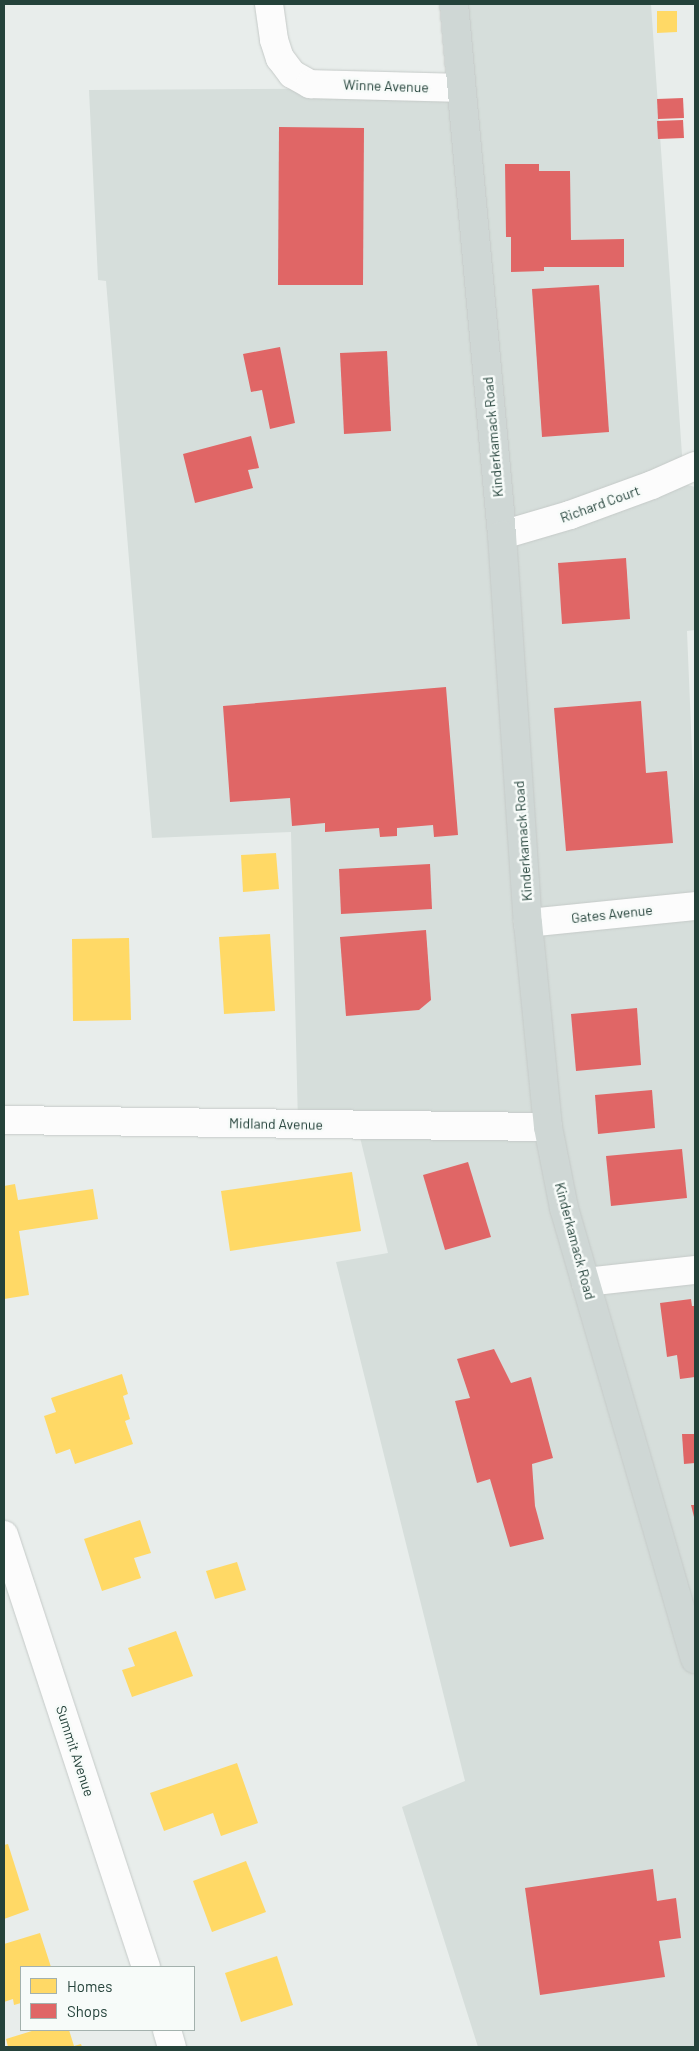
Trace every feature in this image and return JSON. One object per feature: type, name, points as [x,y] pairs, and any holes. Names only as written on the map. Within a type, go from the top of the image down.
[{"type":"main road","name":"Kinderkamack Road","points":[[454,4],[502,535],[528,923],[548,1127],[564,1208],[690,1624],[695,1659]]},
{"type":"street","name":"Winne Avenue","points":[[269,4],[274,40],[280,58],[292,74],[310,84],[461,88]]},
{"type":"street","name":"Richard Court","points":[[502,535],[570,515],[652,485],[695,466]]},
{"type":"street","name":"Gates Avenue","points":[[528,923],[695,906]]},
{"type":"street","name":"Midland Avenue","points":[[4,1120],[548,1127]]},
{"type":"street","points":[[586,1282],[695,1270]]},
{"type":"street","name":"Summit Avenue","points":[[4,1535],[146,1966]]},
{"type":"street","points":[[167,2031],[172,2047]]},
{"type":"shaded area","points":[[454,4],[651,4],[684,484],[695,487],[695,630],[687,631],[695,824],[695,2047],[478,2047],[402,1807],[465,1781],[336,1262],[388,1253],[357,1125],[298,1124],[291,832],[152,838],[106,281],[98,280],[89,90],[461,88]]},
{"type":"building: Homes","points":[[657,11],[677,11],[677,32],[657,33]]},
{"type":"building: Homes","points":[[276,853],[279,889],[243,892],[241,855]]},
{"type":"building: Homes","points":[[270,934],[275,1011],[224,1014],[219,937]]},
{"type":"building: Homes","points":[[129,938],[131,1020],[73,1021],[72,939]]},
{"type":"building: Homes","points":[[352,1172],[361,1231],[230,1251],[221,1191]]},
{"type":"building: Homes","points":[[15,1184],[18,1200],[93,1189],[98,1219],[19,1231],[29,1295],[4,1299],[4,1186]]},
{"type":"building: Homes","points":[[122,1374],[128,1394],[123,1396],[130,1419],[125,1421],[133,1444],[75,1464],[70,1449],[56,1454],[44,1416],[56,1412],[51,1398]]},
{"type":"building: Homes","points":[[140,1520],[151,1553],[134,1558],[141,1578],[102,1591],[84,1539]]},
{"type":"building: Homes","points":[[237,1562],[246,1590],[215,1599],[206,1571]]},
{"type":"building: Homes","points":[[176,1631],[193,1676],[132,1697],[122,1670],[135,1666],[128,1648]]},
{"type":"building: Homes","points":[[237,1763],[258,1823],[221,1836],[213,1813],[164,1831],[150,1793]]},
{"type":"building: Homes","points":[[8,1844],[29,1910],[4,1919],[4,1845]]},
{"type":"building: Homes","points":[[246,1861],[266,1912],[212,1932],[193,1881]]},
{"type":"building: Homes","points":[[40,1933],[51,1966],[20,1966],[20,2003],[14,2005],[13,1999],[4,2002],[4,1944]]},
{"type":"building: Homes","points":[[277,1956],[293,2005],[241,2022],[225,1973]]},
{"type":"building: Homes","points":[[32,2031],[69,2031],[74,2046],[81,2044],[82,2047],[8,2047],[6,2039]]},
{"type":"building: Shops","points":[[683,98],[684,118],[658,119],[657,99]]},
{"type":"building: Shops","points":[[683,120],[684,138],[658,139],[657,121]]},
{"type":"building: Shops","points":[[279,127],[364,128],[363,285],[278,285]]},
{"type":"building: Shops","points":[[505,164],[539,164],[539,171],[570,171],[571,240],[624,239],[624,267],[544,267],[544,271],[511,272],[511,237],[506,237]]},
{"type":"building: Shops","points":[[599,285],[609,432],[542,437],[532,289]]},
{"type":"building: Shops","points":[[280,347],[295,423],[270,429],[262,390],[251,392],[243,354]]},
{"type":"building: Shops","points":[[387,351],[391,431],[344,434],[340,353]]},
{"type":"building: Shops","points":[[251,436],[259,468],[248,470],[253,488],[195,503],[183,454]]},
{"type":"building: Shops","points":[[626,558],[630,619],[562,624],[558,563]]},
{"type":"building: Shops","points":[[446,687],[458,835],[434,837],[433,825],[397,828],[397,836],[380,837],[379,828],[325,832],[325,823],[292,826],[290,798],[230,802],[223,706]]},
{"type":"building: Shops","points":[[641,701],[646,773],[667,771],[673,843],[566,851],[554,708]]},
{"type":"building: Shops","points":[[430,864],[432,909],[341,914],[339,869]]},
{"type":"building: Shops","points":[[426,930],[431,1000],[419,1010],[346,1016],[340,937]]},
{"type":"building: Shops","points":[[637,1008],[641,1065],[576,1071],[571,1014]]},
{"type":"building: Shops","points":[[652,1090],[655,1128],[598,1134],[595,1095]]},
{"type":"building: Shops","points":[[682,1149],[687,1198],[611,1206],[606,1156]]},
{"type":"building: Shops","points":[[468,1162],[491,1237],[445,1250],[423,1175]]},
{"type":"building: Shops","points":[[691,1299],[692,1306],[695,1306],[695,1377],[680,1379],[677,1355],[667,1357],[660,1303]]},
{"type":"building: Shops","points":[[494,1349],[511,1383],[531,1377],[553,1458],[532,1464],[535,1506],[544,1539],[510,1547],[490,1479],[477,1483],[455,1401],[470,1398],[457,1359]]},
{"type":"building: Shops","points":[[682,1434],[695,1434],[695,1463],[684,1464]]},
{"type":"building: Shops","points":[[691,1505],[695,1505],[695,1521]]},
{"type":"building: Shops","points":[[653,1869],[657,1901],[676,1898],[681,1938],[659,1941],[665,1977],[540,1995],[525,1888]]}]
